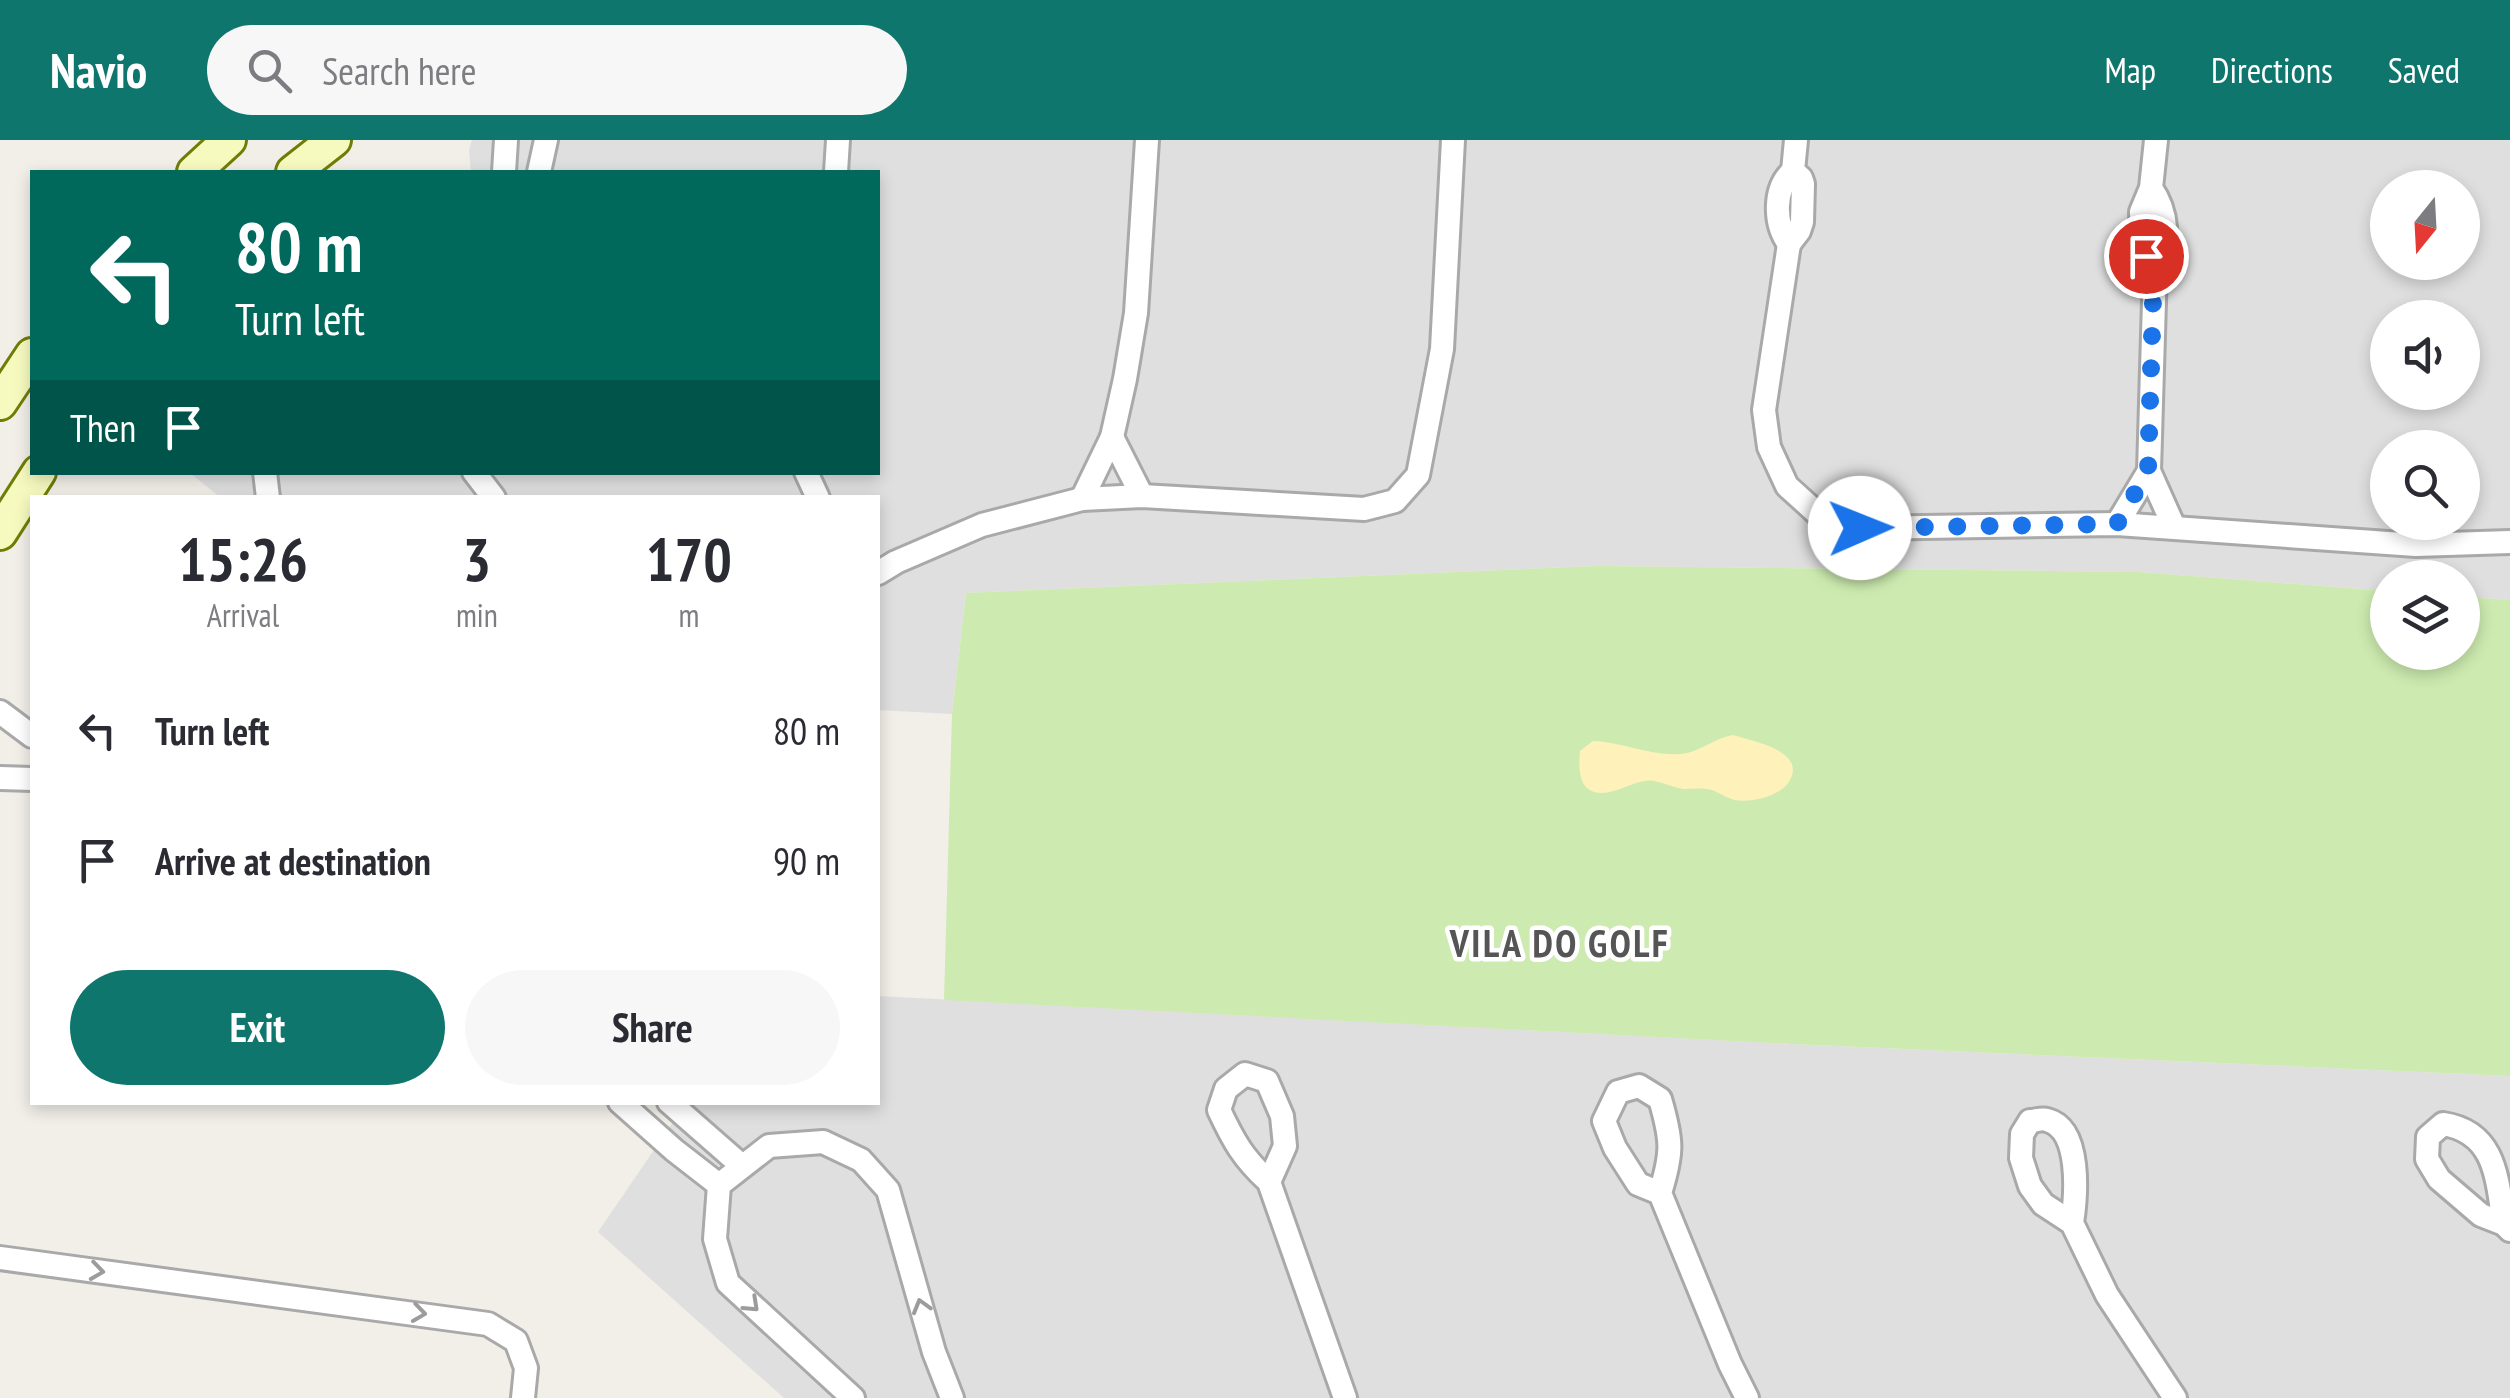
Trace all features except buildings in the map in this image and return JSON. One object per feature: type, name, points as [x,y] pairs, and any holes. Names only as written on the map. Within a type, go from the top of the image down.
[{"type":"main road","points":[[196,170],[228,140]]},
{"type":"main road","points":[[296,170],[334,140]]},
{"type":"main road","points":[[0,403],[30,358]]},
{"type":"main road","points":[[0,533],[37,475]]},
{"type":"street","points":[[504,170],[506,140]]},
{"type":"street","points":[[539,170],[546,140]]},
{"type":"street","points":[[836,170],[838,140]]},
{"type":"street","points":[[1082,499],[1112,436],[1136,313],[1146,140]]},
{"type":"street","points":[[884,563],[982,525],[1082,499],[1142,496],[1364,509],[1395,501],[1418,475],[1442,349],[1454,140]]},
{"type":"street","points":[[1796,140],[1793,171],[1780,187],[1778,222],[1789,244],[1764,410],[1769,447],[1787,486],[1819,514],[1860,528],[2117,524],[2416,545],[2510,542]]},
{"type":"street","points":[[2156,140],[2151,188],[2141,212],[2142,246],[2154,267],[2148,471],[2174,527]]},
{"type":"street","points":[[1112,436],[1142,496]]},
{"type":"street","points":[[2117,524],[2148,471]]},
{"type":"street","points":[[476,475],[492,495]]},
{"type":"street","points":[[0,712],[30,734]]},
{"type":"street","points":[[0,778],[30,779]]},
{"type":"street","points":[[623,1105],[720,1186]]},
{"type":"street","points":[[672,1105],[742,1166]]},
{"type":"street","points":[[853,1398],[728,1283],[715,1239],[720,1186],[769,1146],[823,1142],[861,1160],[888,1190],[934,1352],[952,1398]]},
{"type":"street","points":[[1269,1182],[1345,1398]]},
{"type":"street","points":[[1660,1193],[1730,1364],[1748,1398]]},
{"type":"street","points":[[2072,1223],[2107,1294],[2175,1398]]},
{"type":"street","points":[[0,1258],[488,1324],[516,1342],[526,1368],[522,1398]]},
{"type":"shaded area","points":[[472,140],[2510,140],[2510,600],[2480,598],[2480,560],[2370,560],[2370,590],[2139,572],[1597,566],[966,593],[952,714],[880,710],[880,495],[217,495],[192,475],[880,475],[880,170],[471,170],[469,150]]},
{"type":"shaded area","points":[[880,996],[1792,1044],[2510,1076],[2510,1398],[784,1398],[598,1232],[685,1105],[880,1105]]},
{"type":"green space","points":[[1597,566],[2139,572],[2370,590],[2370,670],[2480,670],[2480,598],[2510,600],[2510,1076],[944,1000],[952,714],[966,593]]},
{"type":"sand","points":[[1733,735],[1784,754],[1793,770],[1786,786],[1766,797],[1742,801],[1711,790],[1683,789],[1654,781],[1595,792],[1584,785],[1581,776],[1580,751],[1593,741],[1680,754]]},
{"type":"district","name":"VILA DO GOLF","points":[[1560,944]]},
{"type":"route","points":[[1860,528],[2117,524],[2148,471],[2154,267],[2146,256]]}]
